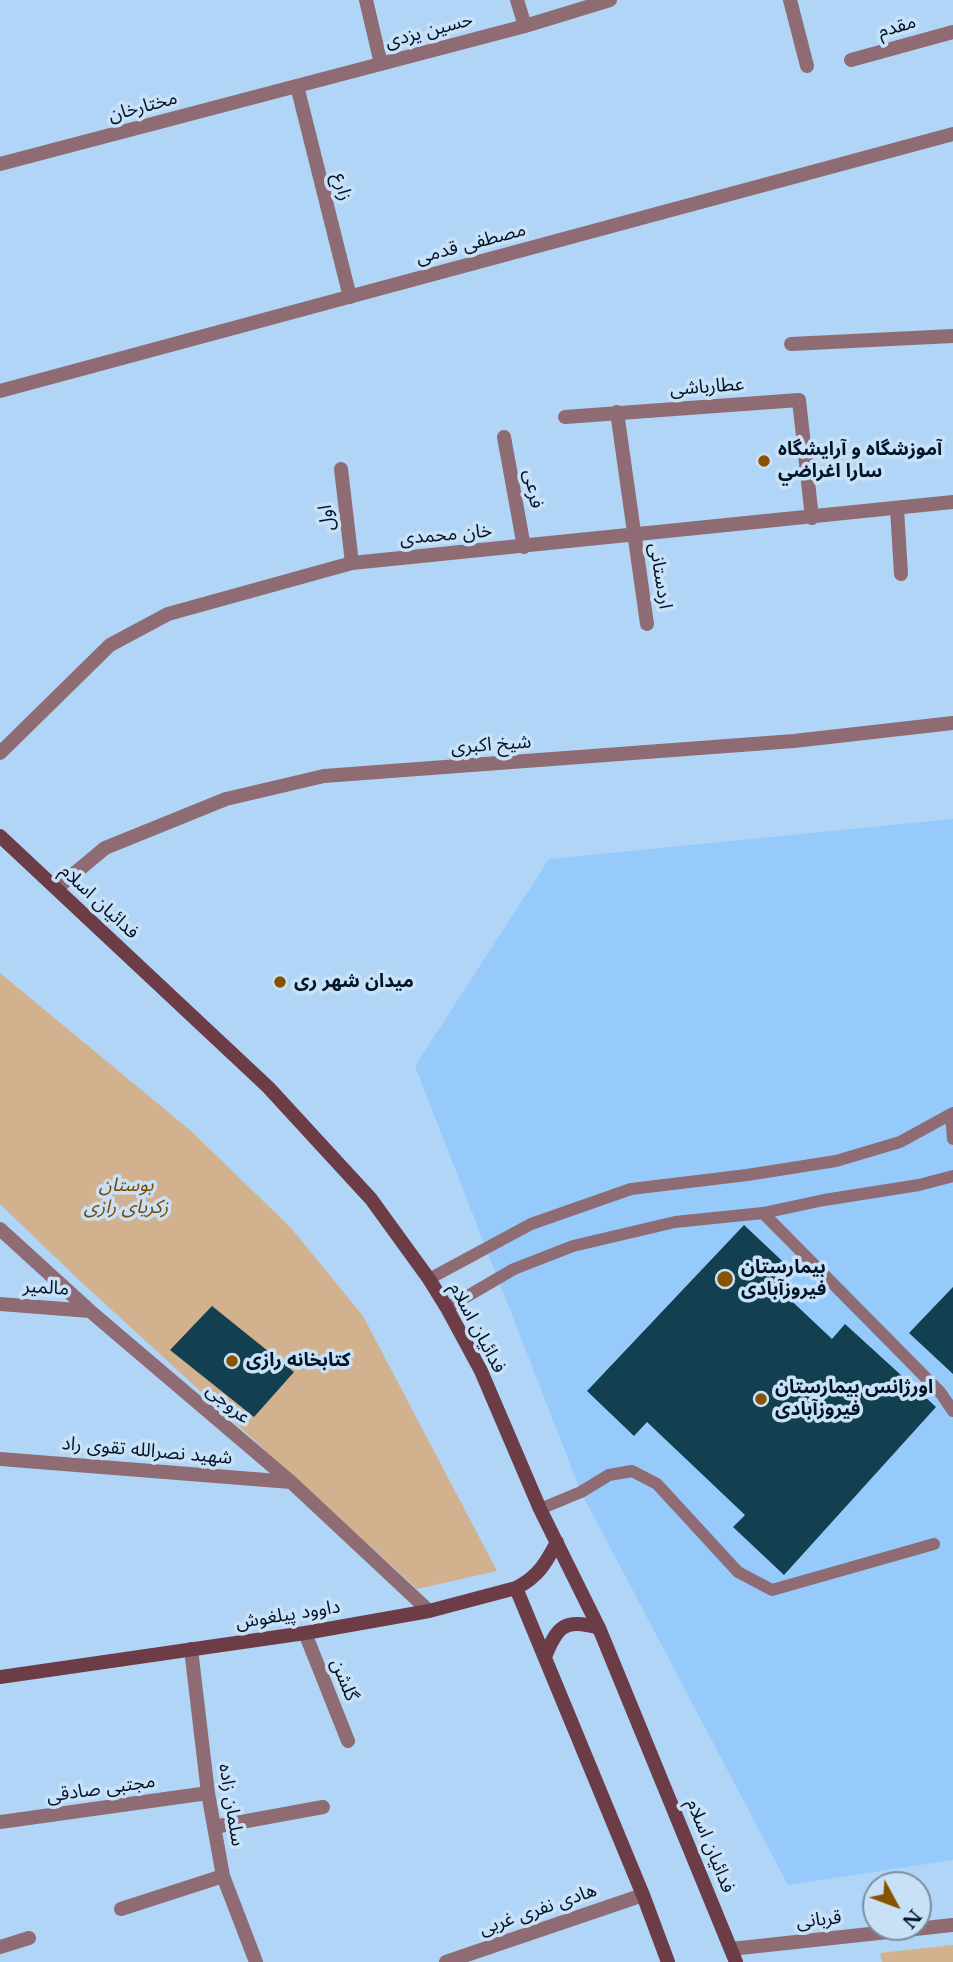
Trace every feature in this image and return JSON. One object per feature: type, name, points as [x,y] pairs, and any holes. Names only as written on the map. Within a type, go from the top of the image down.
[{"type":"main road","name":"فدائیان اسلام","points":[[0,836],[268,1087],[370,1199],[429,1279],[481,1371],[540,1509],[599,1628],[734,1955]]},
{"type":"main road","name":"داوود پیلغوش","points":[[0,1677],[305,1633],[429,1611],[516,1588],[539,1573],[556,1542]]},
{"type":"main road","points":[[516,1588],[668,1962]]},
{"type":"main road","points":[[545,1657],[554,1634],[564,1626],[580,1622],[599,1628]]},
{"type":"street","points":[[366,0],[381,64]]},
{"type":"street","points":[[517,0],[525,26]]},
{"type":"street","name":"حسین یزدی","points":[[297,86],[525,26],[610,0]]},
{"type":"street","points":[[790,0],[807,66]]},
{"type":"street","name":"مقدم","points":[[851,60],[953,32]]},
{"type":"street","name":"مختارخان","points":[[0,164],[297,86]]},
{"type":"street","name":"زارع","points":[[297,86],[351,297]]},
{"type":"street","name":"مصطفی قدمی","points":[[0,391],[953,134]]},
{"type":"street","points":[[790,344],[953,336]]},
{"type":"street","name":"عطارباشی","points":[[565,417],[799,400],[812,518]]},
{"type":"street","points":[[617,412],[634,533]]},
{"type":"street","name":"فرعی","points":[[504,438],[524,547]]},
{"type":"street","name":"اول","points":[[341,469],[352,563]]},
{"type":"street","name":"خان محمدی","points":[[0,753],[110,645],[169,614],[352,563],[953,502]]},
{"type":"street","points":[[897,509],[901,574]]},
{"type":"street","name":"اردستانی","points":[[634,533],[648,624]]},
{"type":"street","name":"شیخ اکبری","points":[[57,888],[105,848],[226,799],[324,776],[794,741],[953,723]]},
{"type":"street","name":"عروجی","points":[[0,1229],[90,1311],[291,1482],[429,1611]]},
{"type":"street","name":"مالمیر","points":[[0,1304],[90,1311]]},
{"type":"street","name":"شهید نصرالله تقوی راد","points":[[0,1459],[291,1482]]},
{"type":"street","name":"گلشن","points":[[305,1633],[348,1741]]},
{"type":"street","name":"سلمان زاده","points":[[191,1649],[208,1793],[223,1876],[256,1962]]},
{"type":"street","name":"مجتبی صادقی","points":[[0,1822],[208,1793]]},
{"type":"street","points":[[214,1827],[323,1807]]},
{"type":"street","points":[[121,1909],[223,1876]]},
{"type":"street","name":"هادی نفری غربی","points":[[446,1962],[643,1895]]},
{"type":"street","name":"قربانی","points":[[734,1955],[953,1925]]},
{"type":"street","points":[[0,1947],[29,1938]]},
{"type":"lane","points":[[429,1279],[531,1224],[631,1189],[836,1161],[900,1142],[952,1114],[953,1139]]},
{"type":"lane","points":[[447,1308],[514,1269],[573,1246],[675,1222],[763,1213],[919,1185],[953,1176]]},
{"type":"lane","points":[[763,1213],[940,1392],[953,1411]]},
{"type":"lane","points":[[540,1509],[581,1492],[609,1475],[632,1471],[657,1484],[738,1572],[772,1590],[934,1544]]},
{"type":"shaded area","name":"بیمارستان فیروزآبادی","points":[[953,819],[953,1860],[880,1871],[862,1871],[862,1874],[788,1885],[581,1492],[415,1066],[549,859]]},
{"type":"green space","name":"بوستان زکریای رازی","points":[[0,973],[191,1131],[291,1228],[363,1316],[497,1571],[417,1589],[80,1281],[0,1204]]},
{"type":"green space","points":[[953,1945],[953,1962],[882,1962],[880,1953]]},
{"type":"building","name":"اورژانس بیمارستان فیروزآبادی","points":[[744,1225],[795,1273],[780,1290],[832,1339],[845,1324],[936,1407],[784,1575],[733,1527],[745,1515],[647,1422],[634,1436],[587,1391]]},
{"type":"building","points":[[953,1287],[953,1374],[909,1333]]},
{"type":"building","name":"کتابخانه رازی","points":[[212,1306],[294,1372],[254,1417],[170,1350]]},
{"type":"place","name":"آموزشگاه و آرايشگاه سارا اغراضي","points":[[764,461]]},
{"type":"place","name":"میدان شهر ری","points":[[280,982]]},
{"type":"place","name":"بیمارستان فیروزآبادی","points":[[725,1279]]},
{"type":"place","name":"کتابخانه رازی","points":[[232,1361]]},
{"type":"place","name":"اورژانس بیمارستان فیروزآبادی","points":[[761,1399]]}]
